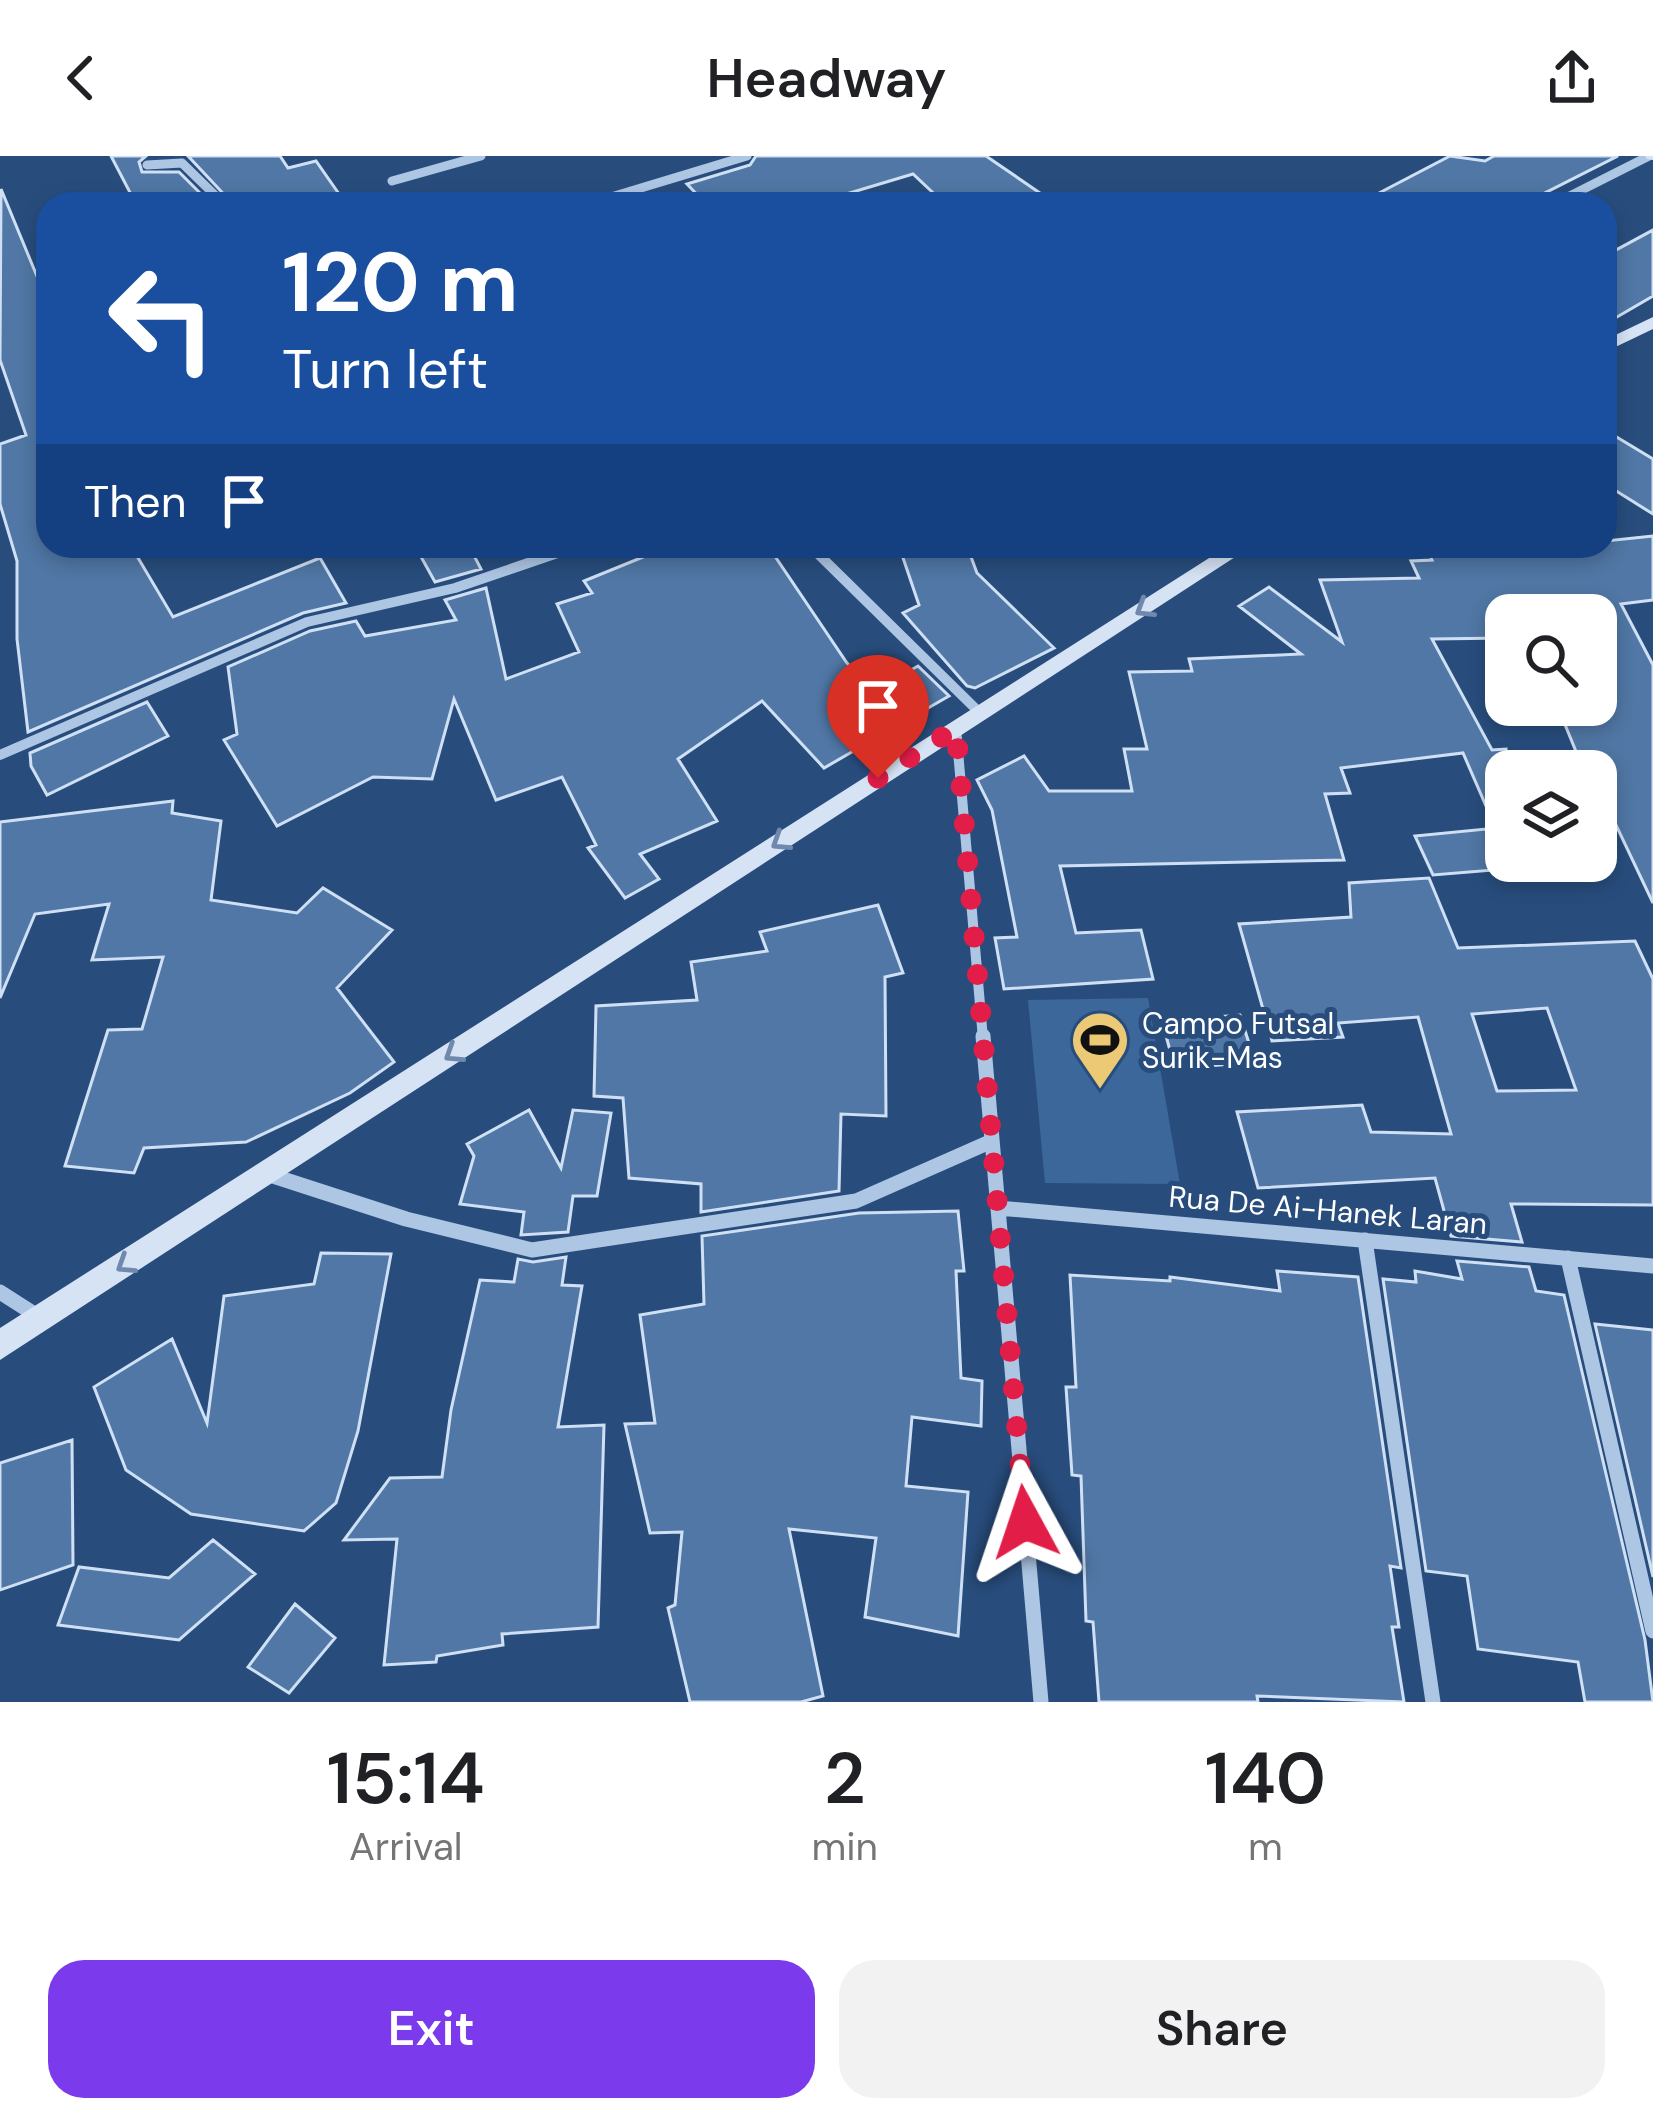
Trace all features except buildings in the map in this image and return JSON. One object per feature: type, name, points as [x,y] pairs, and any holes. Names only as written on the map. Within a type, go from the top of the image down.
[{"type":"main road","points":[[1617,341],[1653,322]]},
{"type":"main road","points":[[0,1346],[1224,558]]},
{"type":"street","points":[[392,181],[482,156]]},
{"type":"street","points":[[628,192],[747,156]]},
{"type":"street","points":[[1578,192],[1651,156]]},
{"type":"street","points":[[147,165],[182,163],[212,192]]},
{"type":"street","points":[[0,755],[308,622],[455,588],[543,558]]},
{"type":"street","points":[[822,558],[980,712]]},
{"type":"street","points":[[956,728],[1041,1702]]},
{"type":"street","points":[[266,1174],[406,1219],[532,1250],[856,1201],[992,1141]]},
{"type":"street","name":"Rua De Ai-Hanek Laran","points":[[998,1208],[1653,1265]]},
{"type":"street","points":[[1365,1240],[1433,1702]]},
{"type":"street","points":[[1568,1258],[1653,1631]]},
{"type":"street","points":[[0,1292],[42,1319]]},
{"type":"shaded area","name":"Campo Futsal Surik-Mas","points":[[1148,998],[1180,1184],[1045,1183],[1028,1000]]},
{"type":"place","name":"Campo Futsal Surik-Mas","points":[[1100,1091]]},
{"type":"route","points":[[878,778],[956,728],[1025,1522]]}]
